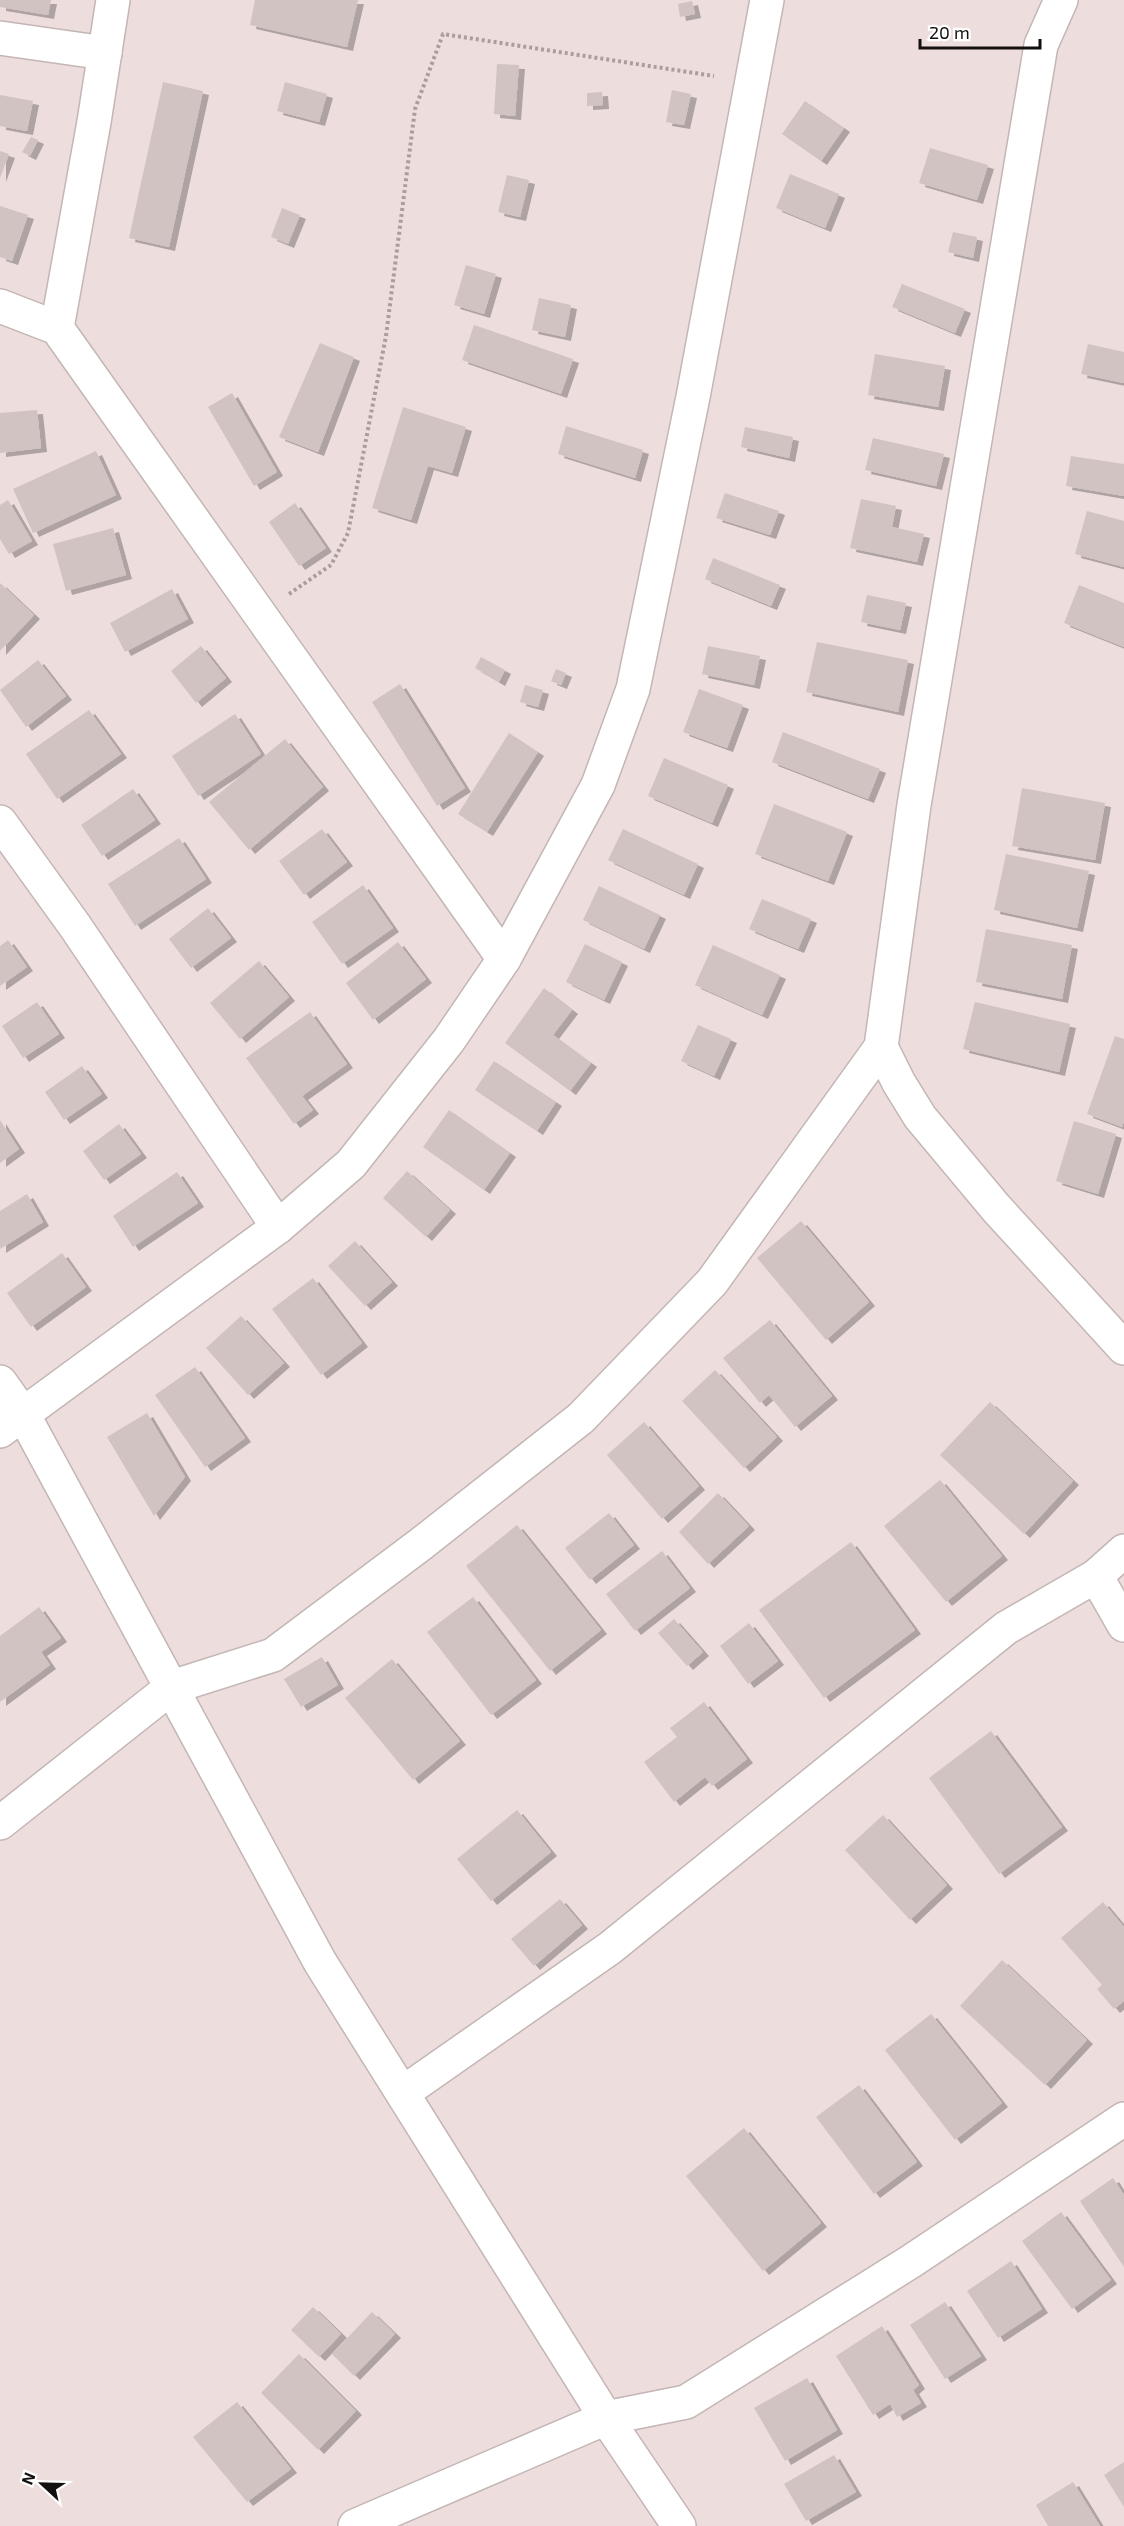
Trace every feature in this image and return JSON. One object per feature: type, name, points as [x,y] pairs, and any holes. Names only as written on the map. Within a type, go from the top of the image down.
[{"type":"street","points":[[57,328],[113,0]]},
{"type":"street","points":[[11,1422],[278,1227],[351,1164],[449,1040],[504,959],[598,785],[633,689],[693,398],[768,0]]},
{"type":"street","points":[[0,1823],[172,1687],[273,1655],[430,1538],[581,1418],[712,1282],[881,1047],[914,805],[1041,45],[1060,0]]},
{"type":"street","points":[[0,38],[105,53]]},
{"type":"street","points":[[0,306],[57,328],[504,959]]},
{"type":"street","points":[[0,822],[75,926],[278,1227]]},
{"type":"street","points":[[881,1047],[920,1117],[996,1208],[1124,1348]]},
{"type":"street","points":[[0,1382],[11,1422],[172,1687],[320,1962],[404,2092],[606,2418],[679,2526]]},
{"type":"street","points":[[404,2092],[610,1948],[1006,1628],[1096,1576],[1124,1551]]},
{"type":"street","points":[[1096,1576],[1124,1625]]},
{"type":"street","points":[[355,2526],[606,2418],[686,2402],[910,2262],[1124,2119]]},
{"type":"path","points":[[260,613],[331,565],[348,533],[386,336],[415,109],[443,34],[752,82]]},
{"type":"building","points":[[0,0],[51,0],[48,15],[0,7]]},
{"type":"building","points":[[255,0],[358,0],[347,47],[250,25]]},
{"type":"building","points":[[692,1],[695,14],[680,17],[678,4]]},
{"type":"building","points":[[497,64],[519,65],[515,116],[494,114]]},
{"type":"building","points":[[163,82],[203,91],[169,247],[129,238]]},
{"type":"building","points":[[285,82],[327,94],[319,122],[277,111]]},
{"type":"building","points":[[672,90],[691,94],[684,125],[666,122]]},
{"type":"building","points":[[602,92],[603,105],[587,106],[587,93]]},
{"type":"building","points":[[0,95],[33,101],[27,131],[0,126]]},
{"type":"building","points":[[805,101],[844,128],[821,161],[782,134]]},
{"type":"building","points":[[31,137],[38,140],[30,156],[22,152]]},
{"type":"building","points":[[930,148],[988,165],[977,200],[919,183]]},
{"type":"building","points":[[0,151],[9,154],[0,178]]},
{"type":"building","points":[[790,174],[839,194],[825,228],[776,208]]},
{"type":"building","points":[[507,175],[529,180],[520,217],[498,212]]},
{"type":"building","points":[[0,206],[28,215],[12,261],[0,257]]},
{"type":"building","points":[[282,208],[300,215],[288,244],[271,237]]},
{"type":"building","points":[[953,232],[977,237],[973,258],[948,252]]},
{"type":"building","points":[[466,265],[496,274],[484,314],[454,305]]},
{"type":"building","points":[[902,284],[965,309],[955,333],[892,307]]},
{"type":"building","points":[[539,298],[571,305],[565,337],[532,330]]},
{"type":"building","points":[[474,325],[573,359],[561,394],[462,360]]},
{"type":"building","points":[[320,343],[354,357],[318,452],[279,437]]},
{"type":"building","points":[[1088,344],[1124,352],[1124,383],[1081,374]]},
{"type":"building","points":[[875,354],[945,366],[938,407],[868,395]]},
{"type":"building","points":[[232,393],[277,472],[254,486],[208,407]]},
{"type":"building","points":[[403,407],[466,427],[452,473],[428,466],[411,520],[372,508]]},
{"type":"building","points":[[37,410],[41,448],[0,453],[0,413]]},
{"type":"building","points":[[566,426],[643,450],[635,478],[558,454]]},
{"type":"building","points":[[745,427],[793,437],[789,458],[741,447]]},
{"type":"building","points":[[873,438],[944,454],[936,486],[865,470]]},
{"type":"building","points":[[96,451],[116,495],[33,533],[13,489]]},
{"type":"building","points":[[1071,456],[1124,464],[1124,496],[1066,486]]},
{"type":"building","points":[[725,493],[779,511],[770,535],[716,518]]},
{"type":"building","points":[[861,499],[896,506],[892,527],[924,534],[917,562],[850,548]]},
{"type":"building","points":[[8,500],[32,541],[9,554],[0,539],[0,505]]},
{"type":"building","points":[[295,503],[326,548],[299,566],[269,522]]},
{"type":"building","points":[[1087,511],[1124,521],[1124,567],[1075,554]]},
{"type":"building","points":[[113,528],[126,575],[66,591],[53,544]]},
{"type":"building","points":[[713,558],[780,585],[771,606],[705,579]]},
{"type":"building","points":[[0,583],[34,615],[0,651]]},
{"type":"building","points":[[1079,585],[1124,603],[1124,647],[1064,623]]},
{"type":"building","points":[[172,589],[188,619],[125,652],[110,623]]},
{"type":"building","points":[[867,595],[906,603],[900,630],[861,622]]},
{"type":"building","points":[[817,642],[908,660],[898,712],[806,692]]},
{"type":"building","points":[[201,646],[226,678],[196,703],[171,671]]},
{"type":"building","points":[[708,646],[760,656],[754,685],[702,674]]},
{"type":"building","points":[[481,657],[505,670],[499,682],[475,668]]},
{"type":"building","points":[[38,660],[66,696],[26,727],[0,690]]},
{"type":"building","points":[[556,669],[566,673],[561,685],[551,681]]},
{"type":"building","points":[[400,684],[465,788],[437,806],[372,702]]},
{"type":"building","points":[[525,685],[543,690],[538,707],[520,702]]},
{"type":"building","points":[[699,689],[743,705],[727,748],[683,732]]},
{"type":"building","points":[[89,710],[121,754],[57,799],[26,754]]},
{"type":"building","points":[[235,714],[261,754],[198,796],[172,756]]},
{"type":"building","points":[[783,732],[880,769],[868,799],[772,762]]},
{"type":"building","points":[[509,733],[538,752],[487,832],[458,814]]},
{"type":"building","points":[[285,739],[323,787],[249,850],[209,802]]},
{"type":"building","points":[[664,758],[728,785],[712,823],[648,796]]},
{"type":"building","points":[[1022,788],[1105,803],[1095,860],[1012,846]]},
{"type":"building","points":[[133,789],[155,820],[102,856],[81,825]]},
{"type":"building","points":[[774,804],[847,832],[828,881],[755,854]]},
{"type":"building","points":[[322,829],[347,862],[304,895],[279,861]]},
{"type":"building","points":[[623,829],[698,864],[684,895],[608,860]]},
{"type":"building","points":[[179,838],[206,879],[135,926],[108,884]]},
{"type":"building","points":[[1006,854],[1089,871],[1077,928],[994,910]]},
{"type":"building","points":[[363,885],[393,928],[342,964],[312,922]]},
{"type":"building","points":[[599,886],[660,915],[644,949],[583,920]]},
{"type":"building","points":[[762,899],[811,919],[798,949],[749,929]]},
{"type":"building","points":[[208,908],[231,938],[191,968],[169,939]]},
{"type":"building","points":[[986,929],[1072,945],[1062,999],[976,982]]},
{"type":"building","points":[[8,940],[27,967],[0,986],[0,946]]},
{"type":"building","points":[[398,942],[426,979],[373,1020],[346,983]]},
{"type":"building","points":[[585,944],[622,962],[604,1000],[566,982]]},
{"type":"building","points":[[713,945],[780,975],[762,1015],[695,985]]},
{"type":"building","points":[[259,961],[289,997],[240,1039],[210,1003]]},
{"type":"building","points":[[544,988],[572,1010],[553,1035],[591,1063],[570,1091],[505,1043]]},
{"type":"building","points":[[37,1002],[59,1034],[23,1058],[2,1026]]},
{"type":"building","points":[[975,1002],[1070,1024],[1059,1072],[963,1049]]},
{"type":"building","points":[[310,1012],[347,1064],[302,1096],[313,1110],[294,1124],[246,1058]]},
{"type":"building","points":[[698,1025],[731,1039],[714,1076],[681,1061]]},
{"type":"building","points":[[1115,1036],[1124,1039],[1124,1121],[1122,1127],[1087,1114]]},
{"type":"building","points":[[494,1061],[556,1102],[537,1131],[475,1090]]},
{"type":"building","points":[[82,1066],[102,1094],[64,1120],[45,1092]]},
{"type":"building","points":[[449,1110],[510,1153],[484,1190],[423,1147]]},
{"type":"building","points":[[0,1120],[19,1149],[0,1163]]},
{"type":"building","points":[[1074,1121],[1116,1134],[1098,1194],[1056,1181]]},
{"type":"building","points":[[119,1124],[141,1154],[104,1180],[83,1151]]},
{"type":"building","points":[[407,1171],[450,1210],[426,1237],[383,1198]]},
{"type":"building","points":[[177,1172],[198,1203],[133,1247],[113,1216]]},
{"type":"building","points":[[27,1194],[43,1222],[0,1249],[0,1211]]},
{"type":"building","points":[[801,1221],[869,1302],[826,1340],[757,1258]]},
{"type":"building","points":[[355,1241],[392,1282],[365,1306],[328,1266]]},
{"type":"building","points":[[62,1253],[86,1287],[31,1327],[7,1293]]},
{"type":"building","points":[[313,1278],[362,1343],[321,1375],[272,1309]]},
{"type":"building","points":[[241,1316],[284,1363],[248,1395],[206,1348]]},
{"type":"building","points":[[770,1320],[832,1396],[795,1427],[769,1395],[760,1403],[723,1358]]},
{"type":"building","points":[[195,1367],[245,1438],[205,1467],[155,1395]]},
{"type":"building","points":[[715,1370],[777,1437],[744,1468],[682,1401]]},
{"type":"building","points":[[990,1402],[1073,1481],[1024,1534],[940,1455]]},
{"type":"building","points":[[147,1413],[185,1477],[154,1516],[107,1437]]},
{"type":"building","points":[[644,1422],[699,1486],[662,1519],[607,1455]]},
{"type":"building","points":[[940,1480],[1002,1556],[946,1602],[884,1526]]},
{"type":"building","points":[[718,1493],[749,1526],[708,1564],[679,1532]]},
{"type":"building","points":[[609,1513],[634,1545],[590,1580],[565,1548]]},
{"type":"building","points":[[517,1525],[601,1630],[550,1671],[466,1566]]},
{"type":"building","points":[[851,1542],[915,1630],[824,1698],[759,1610]]},
{"type":"building","points":[[662,1551],[690,1588],[635,1631],[606,1594]]},
{"type":"building","points":[[473,1597],[536,1680],[491,1715],[427,1632]]},
{"type":"building","points":[[39,1607],[61,1638],[41,1652],[50,1665],[0,1702],[0,1636]]},
{"type":"building","points":[[674,1619],[703,1652],[687,1666],[658,1633]]},
{"type":"building","points":[[749,1623],[778,1661],[748,1684],[720,1646]]},
{"type":"building","points":[[322,1657],[338,1685],[301,1707],[284,1679]]},
{"type":"building","points":[[392,1659],[460,1741],[413,1780],[345,1698]]},
{"type":"building","points":[[704,1702],[747,1759],[712,1786],[705,1777],[674,1802],[644,1762],[677,1737],[670,1728]]},
{"type":"building","points":[[991,1731],[1062,1827],[999,1874],[929,1778]]},
{"type":"building","points":[[517,1810],[551,1852],[491,1901],[457,1859]]},
{"type":"building","points":[[883,1815],[947,1885],[910,1920],[845,1850]]},
{"type":"building","points":[[560,1899],[582,1925],[534,1966],[511,1939]]},
{"type":"building","points":[[1103,1902],[1124,1927],[1124,2001],[1114,2009],[1097,1989],[1102,1985],[1061,1938]]},
{"type":"building","points":[[1002,1960],[1087,2040],[1045,2085],[960,2006]]},
{"type":"building","points":[[931,2014],[1002,2103],[955,2140],[885,2050]]},
{"type":"building","points":[[859,2085],[917,2162],[874,2194],[816,2117]]},
{"type":"building","points":[[744,2128],[821,2223],[763,2271],[686,2176]]},
{"type":"building","points":[[1113,2178],[1124,2195],[1124,2267],[1080,2201]]},
{"type":"building","points":[[1061,2212],[1111,2280],[1072,2309],[1022,2241]]},
{"type":"building","points":[[1011,2261],[1042,2309],[998,2338],[967,2291]]},
{"type":"building","points":[[945,2302],[981,2356],[945,2379],[910,2325]]},
{"type":"building","points":[[313,2307],[341,2334],[319,2357],[291,2330]]},
{"type":"building","points":[[372,2312],[395,2334],[354,2376],[332,2354]]},
{"type":"building","points":[[882,2326],[919,2385],[913,2390],[921,2403],[897,2417],[890,2404],[873,2415],[836,2356]]},
{"type":"building","points":[[299,2354],[356,2411],[318,2450],[261,2393]]},
{"type":"building","points":[[807,2378],[837,2430],[785,2461],[754,2408]]},
{"type":"building","points":[[237,2402],[291,2469],[247,2502],[193,2437]]},
{"type":"building","points":[[834,2455],[856,2492],[806,2521],[784,2484]]},
{"type":"building","points":[[1124,2462],[1124,2507],[1104,2475]]},
{"type":"building","points":[[1073,2482],[1100,2526],[1048,2526],[1036,2505]]}]
